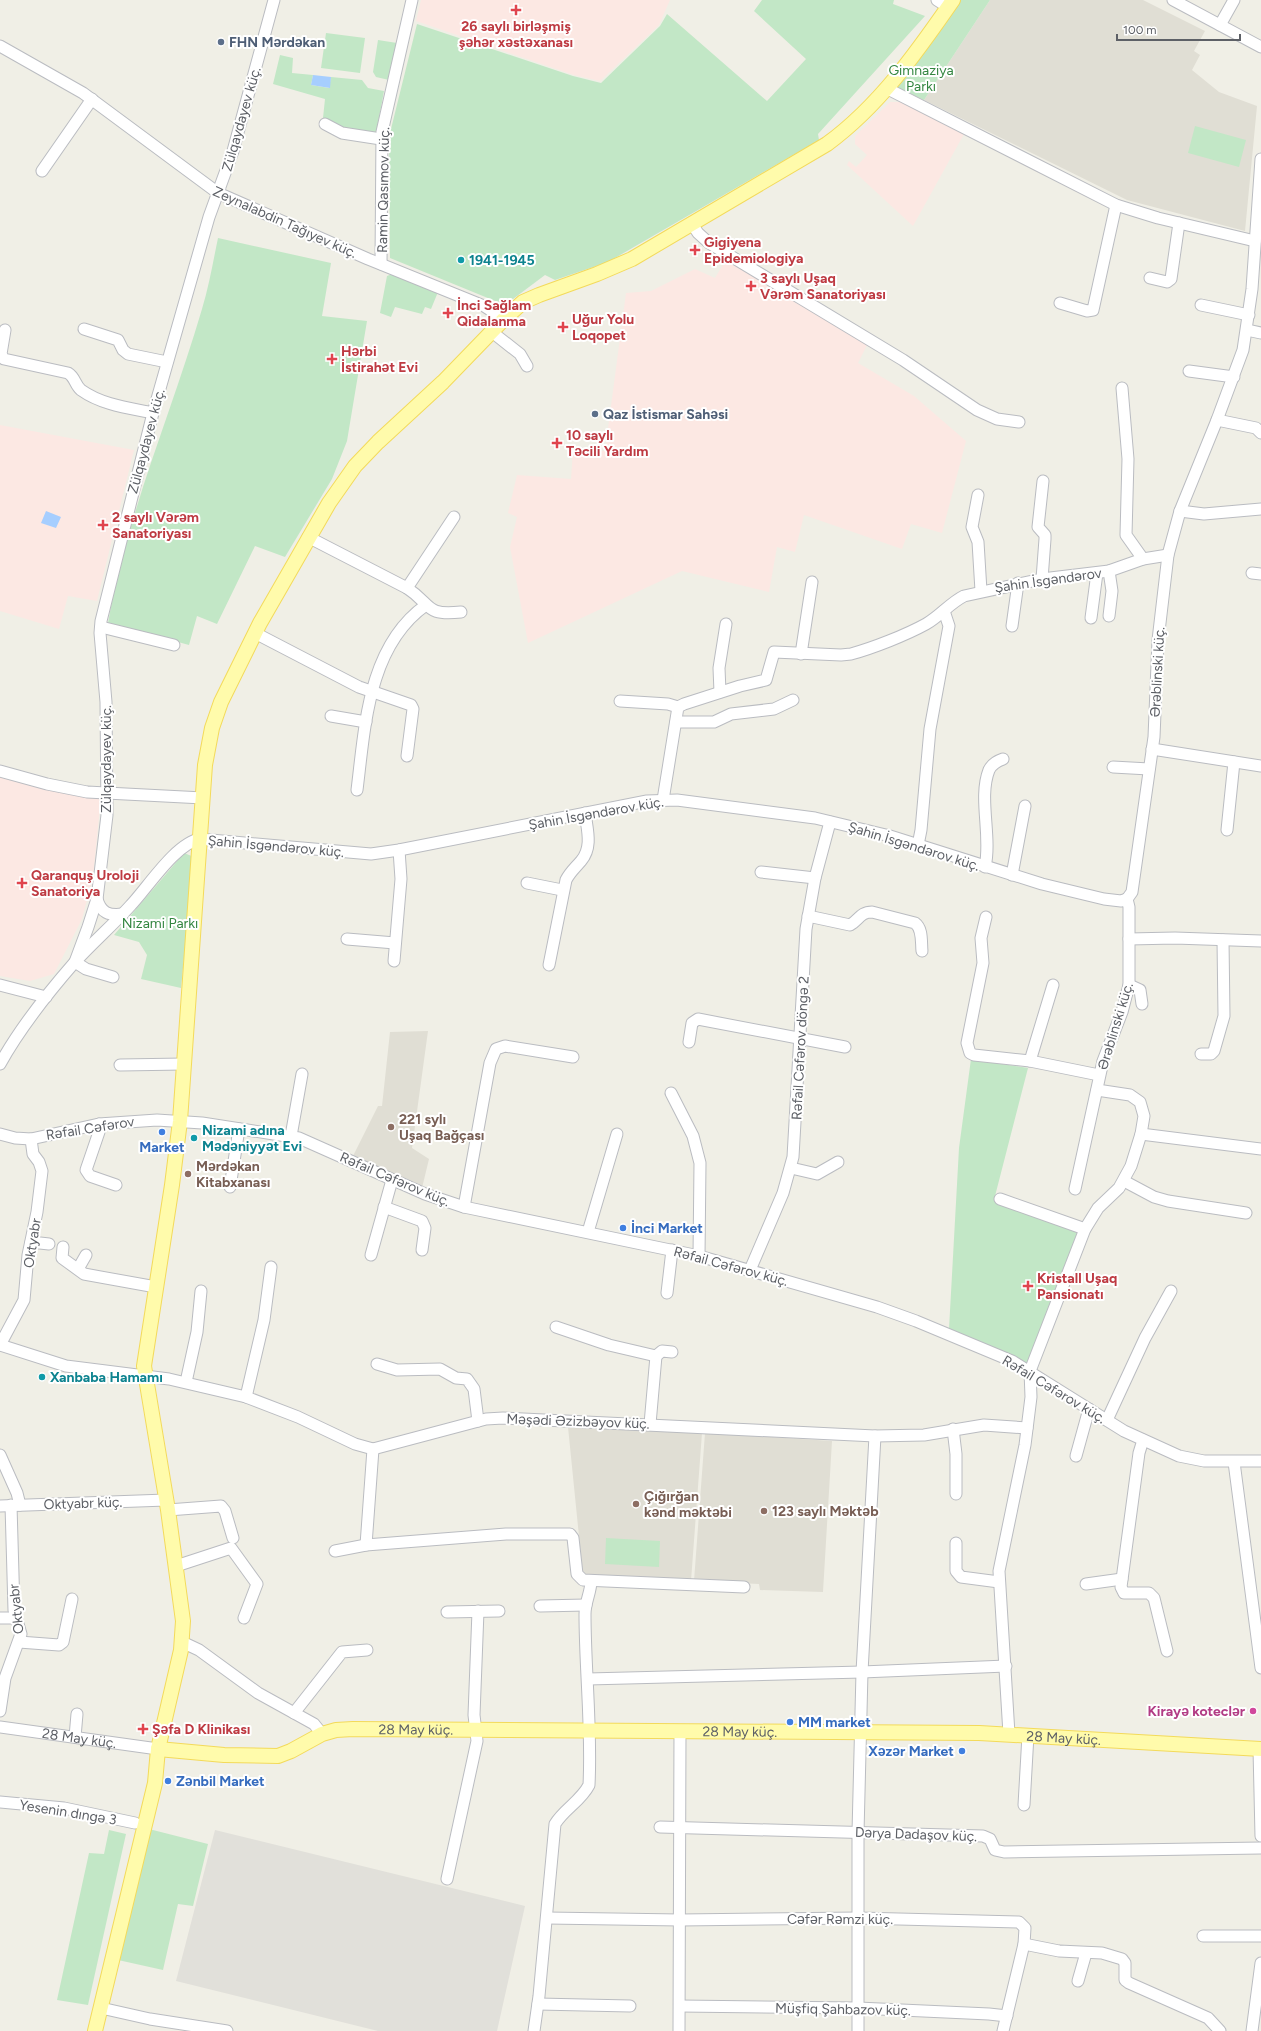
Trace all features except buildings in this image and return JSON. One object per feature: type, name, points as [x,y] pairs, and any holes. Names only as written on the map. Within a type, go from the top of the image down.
[{"type":"main road","points":[[96,2031],[155,1783],[158,1749],[182,1642],[183,1620],[176,1566],[145,1375],[145,1361],[175,1166],[180,1121],[206,758],[212,728],[227,691],[255,633],[308,537],[338,489],[361,460],[463,362],[504,319],[518,306],[531,298],[619,265],[692,224],[827,144],[860,116],[886,88],[946,2]]},
{"type":"main road","name":"28 May küç.","points":[[158,1749],[224,1755],[278,1756],[291,1751],[322,1734],[336,1730],[353,1729],[1009,1734],[1260,1749]]},
{"type":"main road","points":[[88,2031],[135,1823],[146,1781],[158,1749]]},
{"type":"street","name":"Zülqaydayev küç.","points":[[75,962],[88,927],[96,899],[108,794],[106,702],[101,627],[125,520],[167,362],[209,217],[231,158],[274,0]]},
{"type":"street","name":"Ramin Qasımov küç.","points":[[381,264],[381,139],[383,124],[412,0]]},
{"type":"street","points":[[1173,0],[1261,47]]},
{"type":"street","points":[[1220,25],[1234,0]]},
{"type":"street","name":"Zeynalabdin Tağıyev küç.","points":[[0,46],[92,99],[218,193],[381,264],[484,306],[504,319]]},
{"type":"street","points":[[886,88],[1116,205],[1179,223],[1255,241]]},
{"type":"street","points":[[42,171],[92,99]]},
{"type":"street","points":[[325,124],[342,133],[381,139]]},
{"type":"street","name":"Ərəblinski küç.","points":[[1075,1189],[1099,1075],[1129,985],[1129,906],[1127,899],[1132,892],[1150,769],[1158,640],[1168,554],[1180,511],[1234,377],[1246,330],[1249,315],[1261,159]]},
{"type":"street","points":[[1060,302],[1087,311],[1093,310],[1116,205]]},
{"type":"street","points":[[1150,278],[1167,282],[1171,279],[1179,223]]},
{"type":"street","points":[[692,224],[698,233],[709,244],[903,360],[977,410],[997,419],[1019,422]]},
{"type":"street","points":[[1201,305],[1249,315]]},
{"type":"street","points":[[84,329],[118,340],[123,350],[128,354],[167,362]]},
{"type":"street","points":[[6,330],[1,354],[4,359],[68,373],[74,378],[80,389],[100,401],[153,413]]},
{"type":"street","points":[[1246,330],[1261,334]]},
{"type":"street","points":[[492,332],[520,354],[527,366]]},
{"type":"street","points":[[1189,371],[1234,377]]},
{"type":"street","points":[[1122,388],[1128,459],[1126,535],[1143,559]]},
{"type":"street","points":[[1217,420],[1256,428],[1261,433]]},
{"type":"street","points":[[1042,579],[1045,535],[1038,527],[1043,481]]},
{"type":"street","points":[[978,495],[972,527],[978,542],[981,591]]},
{"type":"street","points":[[1180,511],[1204,514],[1261,509]]},
{"type":"street","points":[[407,588],[454,517]]},
{"type":"street","points":[[308,537],[407,588],[417,594],[426,605],[439,613],[461,612]]},
{"type":"street","name":"Şahin İsgəndərov","points":[[678,707],[720,692],[766,680],[774,652],[841,655],[862,651],[925,625],[944,611],[955,600],[981,591],[1042,579],[1109,572],[1143,559],[1168,554]]},
{"type":"street","points":[[1109,572],[1112,591],[1109,616]]},
{"type":"street","points":[[1091,618],[1096,573]]},
{"type":"street","points":[[801,654],[812,582]]},
{"type":"street","points":[[1012,626],[1018,583]]},
{"type":"street","points":[[357,790],[366,722],[372,692],[382,661],[390,644],[408,619],[426,605]]},
{"type":"street","points":[[918,845],[921,830],[930,729],[949,626],[944,611]]},
{"type":"street","points":[[720,692],[719,668],[726,624]]},
{"type":"street","points":[[101,627],[174,645]]},
{"type":"street","points":[[255,633],[372,692],[411,705],[413,709],[407,756]]},
{"type":"street","points":[[676,722],[714,722],[731,714],[774,709],[793,700]]},
{"type":"street","points":[[620,702],[668,704],[678,707],[663,800]]},
{"type":"street","points":[[331,716],[366,722]]},
{"type":"street","points":[[1152,750],[1261,766]]},
{"type":"street","points":[[984,867],[988,850],[987,781],[992,766],[995,762],[1003,759]]},
{"type":"street","points":[[1227,830],[1234,762]]},
{"type":"street","points":[[1113,767],[1150,769]]},
{"type":"street","points":[[0,771],[47,784],[108,794],[203,798]]},
{"type":"street","name":"Şahin İsgəndərov küç.","points":[[200,839],[322,848],[371,854],[399,850],[585,813],[663,800],[796,815],[878,832],[984,867],[1078,894],[1116,901],[1127,899]]},
{"type":"street","points":[[1012,875],[1025,806]]},
{"type":"street","points":[[549,965],[562,890],[570,872],[587,854],[589,840],[585,813]]},
{"type":"street","name":"Rəfail Cəfərov döngə 2","points":[[750,1270],[776,1210],[791,1168],[794,1146],[808,916],[815,878],[830,822]]},
{"type":"street","points":[[0,1064],[46,997],[75,962],[123,914],[177,852],[190,841],[200,839]]},
{"type":"street","points":[[394,961],[402,879],[399,850]]},
{"type":"street","points":[[761,872],[815,878]]},
{"type":"street","points":[[527,883],[562,890]]},
{"type":"street","points":[[96,899],[100,909],[106,913],[114,915],[123,914]]},
{"type":"street","points":[[808,916],[850,925],[865,912],[872,912],[915,923],[920,931],[922,951]]},
{"type":"street","points":[[986,917],[981,938],[983,963],[967,1048],[974,1055],[1030,1061],[1099,1075]]},
{"type":"street","points":[[1128,939],[1175,938],[1261,941]]},
{"type":"street","points":[[347,939],[396,943]]},
{"type":"street","points":[[1201,1054],[1211,1054],[1214,1051],[1224,1016],[1223,940]]},
{"type":"street","points":[[75,962],[86,969],[113,977]]},
{"type":"street","points":[[0,985],[46,997]]},
{"type":"street","points":[[1030,1061],[1053,985]]},
{"type":"street","points":[[1129,985],[1140,990],[1142,1004]]},
{"type":"street","points":[[689,1042],[692,1023],[698,1019],[845,1047]]},
{"type":"street","points":[[464,1207],[490,1063],[496,1049],[505,1046],[573,1057]]},
{"type":"street","points":[[120,1065],[184,1064]]},
{"type":"street","points":[[291,1136],[302,1074]]},
{"type":"street","points":[[1009,1734],[1006,1666],[999,1582],[1001,1560],[1020,1473],[1027,1428],[1031,1397],[1030,1372],[1085,1229],[1098,1208],[1124,1181],[1142,1134],[1144,1116],[1140,1102],[1130,1095],[1097,1090]]},
{"type":"street","points":[[672,1093],[693,1136],[700,1163],[701,1192],[699,1256]]},
{"type":"street","name":"Rəfail Cəfərov","points":[[0,1134],[14,1138],[31,1138],[100,1124],[150,1120],[180,1121]]},
{"type":"street","name":"Rəfail Cəfərov küç.","points":[[180,1121],[291,1136],[321,1146],[392,1180],[440,1200],[528,1222],[588,1232],[699,1256],[877,1307],[916,1320],[1012,1361],[1107,1420],[1143,1440],[1186,1458],[1204,1462],[1261,1461]]},
{"type":"street","points":[[100,1124],[99,1132],[87,1165],[87,1173],[96,1179],[116,1185]]},
{"type":"street","points":[[230,1187],[240,1129]]},
{"type":"street","points":[[588,1232],[617,1134]]},
{"type":"street","points":[[1142,1134],[1261,1149]]},
{"type":"street","name":"Oktyabr","points":[[0,1345],[24,1300],[30,1242],[37,1212],[42,1171],[39,1162],[32,1154],[31,1138]]},
{"type":"street","points":[[791,1168],[817,1174],[838,1162]]},
{"type":"street","points":[[371,1255],[392,1180]]},
{"type":"street","points":[[1124,1181],[1154,1197],[1168,1201],[1246,1213]]},
{"type":"street","points":[[1000,1199],[1085,1229]]},
{"type":"street","points":[[384,1207],[422,1221],[426,1228],[422,1250]]},
{"type":"street","points":[[30,1242],[49,1244]]},
{"type":"street","points":[[62,1247],[62,1258],[84,1274],[156,1286]]},
{"type":"street","points":[[666,1294],[672,1250]]},
{"type":"street","points":[[78,1269],[86,1255]]},
{"type":"street","points":[[246,1397],[264,1320],[271,1267]]},
{"type":"street","points":[[186,1382],[197,1332],[201,1291]]},
{"type":"street","points":[[1107,1420],[1145,1338],[1171,1291]]},
{"type":"street","points":[[556,1327],[609,1345],[656,1356]]},
{"type":"street","points":[[0,1345],[66,1366],[145,1375],[186,1382],[246,1397],[298,1417],[355,1444],[373,1449],[366,1545]]},
{"type":"street","points":[[650,1424],[656,1356],[662,1351],[672,1352]]},
{"type":"street","points":[[377,1364],[397,1370],[440,1369],[456,1378],[467,1379],[474,1389],[478,1421]]},
{"type":"street","points":[[1031,1397],[1039,1386],[1047,1384],[1054,1387]]},
{"type":"street","points":[[1076,1456],[1089,1409]]},
{"type":"street","name":"Məşədi Əzizbəyov küç.","points":[[373,1449],[478,1421],[503,1418],[875,1436],[924,1435],[953,1429],[995,1425],[1027,1428]]},
{"type":"street","points":[[953,1429],[956,1449],[956,1494]]},
{"type":"street","points":[[858,2031],[858,1832],[862,1672],[875,1436]]},
{"type":"street","points":[[1143,1440],[1139,1453],[1121,1587],[1124,1593],[1148,1593],[1154,1598],[1167,1651]]},
{"type":"street","name":"Oktyabr","points":[[0,1455],[17,1493],[10,1505],[13,1600],[16,1618],[21,1634],[5,1678],[0,1710]]},
{"type":"street","points":[[1234,1462],[1261,1668]]},
{"type":"street","name":"Oktyabr küç.","points":[[10,1505],[221,1506],[225,1511],[233,1538]]},
{"type":"street","points":[[335,1551],[366,1545],[506,1534],[570,1534],[573,1538],[577,1574],[583,1580],[744,1587]]},
{"type":"street","points":[[956,1543],[956,1571],[961,1577],[999,1582]]},
{"type":"street","points":[[176,1566],[231,1548],[257,1584],[244,1618]]},
{"type":"street","points":[[1086,1584],[1122,1580]]},
{"type":"street","points":[[534,2031],[547,1918],[555,1824],[564,1812],[585,1792],[589,1785],[586,1605],[591,1590],[591,1581]]},
{"type":"street","points":[[19,1642],[59,1645],[63,1642],[72,1599]]},
{"type":"street","points":[[540,1606],[586,1605]]},
{"type":"street","points":[[447,1879],[476,1746],[474,1715],[478,1611]]},
{"type":"street","points":[[447,1612],[499,1611]]},
{"type":"street","points":[[0,1618],[16,1618]]},
{"type":"street","points":[[182,1642],[199,1650],[258,1694],[314,1724],[322,1734]]},
{"type":"street","points":[[294,1713],[342,1652],[367,1650]]},
{"type":"street","points":[[588,1679],[862,1672],[1006,1666]]},
{"type":"street","points":[[75,1737],[77,1714]]},
{"type":"street","name":"28 May küç.","points":[[0,1726],[158,1749]]},
{"type":"street","points":[[679,2031],[680,1731]]},
{"type":"street","points":[[1024,1805],[1028,1735]]},
{"type":"street","points":[[1260,1749],[1261,1836]]},
{"type":"street","name":"Yesenin dıngə 3","points":[[0,1802],[64,1808],[135,1823]]},
{"type":"street","name":"Dərya Dadaşov küç.","points":[[660,1827],[983,1836],[990,1839],[995,1850],[1004,1852],[1261,1848]]},
{"type":"street","name":"Cəfər Rəmzi küç.","points":[[547,1918],[680,1920],[859,1918],[1015,1921],[1023,1924],[1025,1928],[1024,1944],[1003,2031]]},
{"type":"street","points":[[1203,1936],[1261,1936]]},
{"type":"street","points":[[1024,1944],[1059,1951],[1102,1953],[1122,1959],[1125,1963],[1125,1980],[1129,1983],[1208,2018],[1220,2031]]},
{"type":"street","points":[[1078,1981],[1086,1953]]},
{"type":"street","points":[[1252,2031],[1261,1963]]},
{"type":"street","points":[[538,2004],[630,2006]]},
{"type":"street","name":"Müşfiq Şahbazov küç.","points":[[680,2006],[858,2008],[1007,2016]]},
{"type":"street","points":[[101,2008],[150,2019],[227,2031]]},
{"type":"shaded area","points":[[421,0],[670,0],[659,25],[600,81],[574,75],[416,21]]},
{"type":"shaded area","points":[[990,0],[1143,0],[1205,31],[1194,51],[1200,55],[1192,70],[1219,92],[1257,106],[1245,231],[1127,200],[924,100]]},
{"type":"shaded area","points":[[890,102],[901,102],[964,134],[913,226],[847,165],[849,161],[856,167],[867,155],[855,144],[855,136]]},
{"type":"shaded area","points":[[727,258],[867,345],[858,363],[914,396],[966,441],[942,533],[911,524],[902,549],[804,515],[795,552],[777,547],[769,592],[682,571],[528,643],[510,547],[517,517],[508,513],[517,475],[571,479],[573,450],[605,451],[626,293],[651,291],[695,269],[715,278]]},
{"type":"shaded area","points":[[0,425],[134,450],[97,601],[68,596],[59,629],[0,611]]},
{"type":"shaded area","points":[[0,775],[101,798],[93,877],[82,919],[54,974],[30,981],[0,976]]},
{"type":"shaded area","name":"221 sylı Uşaq Bağçası","points":[[428,1031],[412,1148],[429,1159],[422,1188],[353,1156],[378,1106],[382,1106],[390,1032]]},
{"type":"shaded area","name":"Çığırğan kənd məktəbi","points":[[568,1427],[702,1433],[691,1581],[583,1576]]},
{"type":"shaded area","name":"123 saylı Məktəb","points":[[705,1433],[832,1441],[823,1592],[760,1590],[759,1584],[694,1581]]},
{"type":"shaded area","points":[[215,1830],[525,1906],[497,2031],[378,2031],[176,1981]]},
{"type":"green space","points":[[762,0],[894,0],[893,4],[925,16],[818,134],[819,140],[608,262],[555,280],[545,275],[513,299],[500,303],[390,258],[389,137],[417,24],[573,76],[601,83],[660,26],[667,14],[767,101],[806,59],[754,11]]},
{"type":"green space","name":"Gimnaziya Parkı","points":[[961,0],[990,0],[924,100],[896,87]]},
{"type":"green space","points":[[326,33],[365,38],[360,73],[321,68]]},
{"type":"green space","points":[[378,40],[397,43],[389,80],[376,77],[373,72]]},
{"type":"green space","points":[[280,55],[293,58],[292,73],[313,75],[311,85],[329,88],[331,77],[362,80],[368,88],[384,91],[376,134],[346,130],[323,118],[325,99],[273,84]]},
{"type":"green space","points":[[1195,126],[1246,140],[1239,167],[1188,153]]},
{"type":"green space","points":[[218,238],[331,263],[322,316],[367,321],[347,441],[332,479],[285,557],[255,546],[217,624],[197,616],[189,645],[108,623],[126,542],[150,464],[202,309]]},
{"type":"green space","points":[[392,274],[438,292],[431,309],[425,307],[422,314],[395,307],[391,317],[380,313],[387,276]]},
{"type":"green space","name":"Nizami Parkı","points":[[184,853],[194,857],[181,988],[141,979],[147,955],[139,942],[114,935]]},
{"type":"green space","points":[[971,1059],[1028,1068],[994,1200],[1078,1231],[1029,1365],[949,1329],[959,1148]]},
{"type":"green space","points":[[606,1538],[660,1541],[659,1567],[605,1564]]},
{"type":"green space","points":[[149,1829],[208,1844],[193,1906],[178,1904],[163,1970],[118,1960]]},
{"type":"green space","points":[[109,1830],[126,1834],[88,2005],[57,2000],[89,1853],[104,1854]]},
{"type":"water","points":[[313,75],[331,77],[330,88],[311,85]]},
{"type":"water","points":[[46,511],[61,517],[56,528],[41,523]]},
{"type":"place","name":"26 saylı birləşmiş şəhər xəstəxanası","points":[[516,10]]},
{"type":"place","name":"FHN Mərdəkan","points":[[221,42]]},
{"type":"place","name":"Gigiyena Epidemiologiya","points":[[695,250]]},
{"type":"place","name":"1941-1945","points":[[461,260]]},
{"type":"place","name":"3 saylı Uşaq Vərəm Sanatoriyası","points":[[751,286]]},
{"type":"place","name":"İnci Sağlam Qidalanma","points":[[448,313]]},
{"type":"place","name":"Uğur Yolu Loqopet","points":[[563,327]]},
{"type":"place","name":"Hərbi İstirahət Evi","points":[[332,359]]},
{"type":"place","name":"Qaz İstismar Sahəsi","points":[[595,414]]},
{"type":"place","name":"10 saylı Təcili Yardım","points":[[557,443]]},
{"type":"place","name":"2 saylı Vərəm Sanatoriyası","points":[[103,525]]},
{"type":"place","name":"Qaranquş Uroloji Sanatoriya","points":[[22,883]]},
{"type":"place","name":"221 sylı Uşaq Bağçası","points":[[391,1127]]},
{"type":"place","name":"Market","points":[[162,1132]]},
{"type":"place","name":"Nizami adına Mədəniyyət Evi","points":[[194,1138]]},
{"type":"place","name":"Mərdəkan Kitabxanası","points":[[188,1174]]},
{"type":"place","name":"İnci Market","points":[[623,1228]]},
{"type":"place","name":"Kristall Uşaq Pansionatı","points":[[1028,1286]]},
{"type":"place","name":"Xanbaba Hamamı","points":[[42,1377]]},
{"type":"place","name":"Çığırğan kənd məktəbi","points":[[636,1504]]},
{"type":"place","name":"123 saylı Məktəb","points":[[764,1511]]},
{"type":"place","name":"Kirayə koteclər","points":[[1253,1711]]},
{"type":"place","name":"MM market","points":[[790,1722]]},
{"type":"place","name":"Şəfa D Klinikası","points":[[143,1729]]},
{"type":"place","name":"Xəzər Market","points":[[962,1751]]},
{"type":"place","name":"Zənbil Market","points":[[168,1781]]}]
